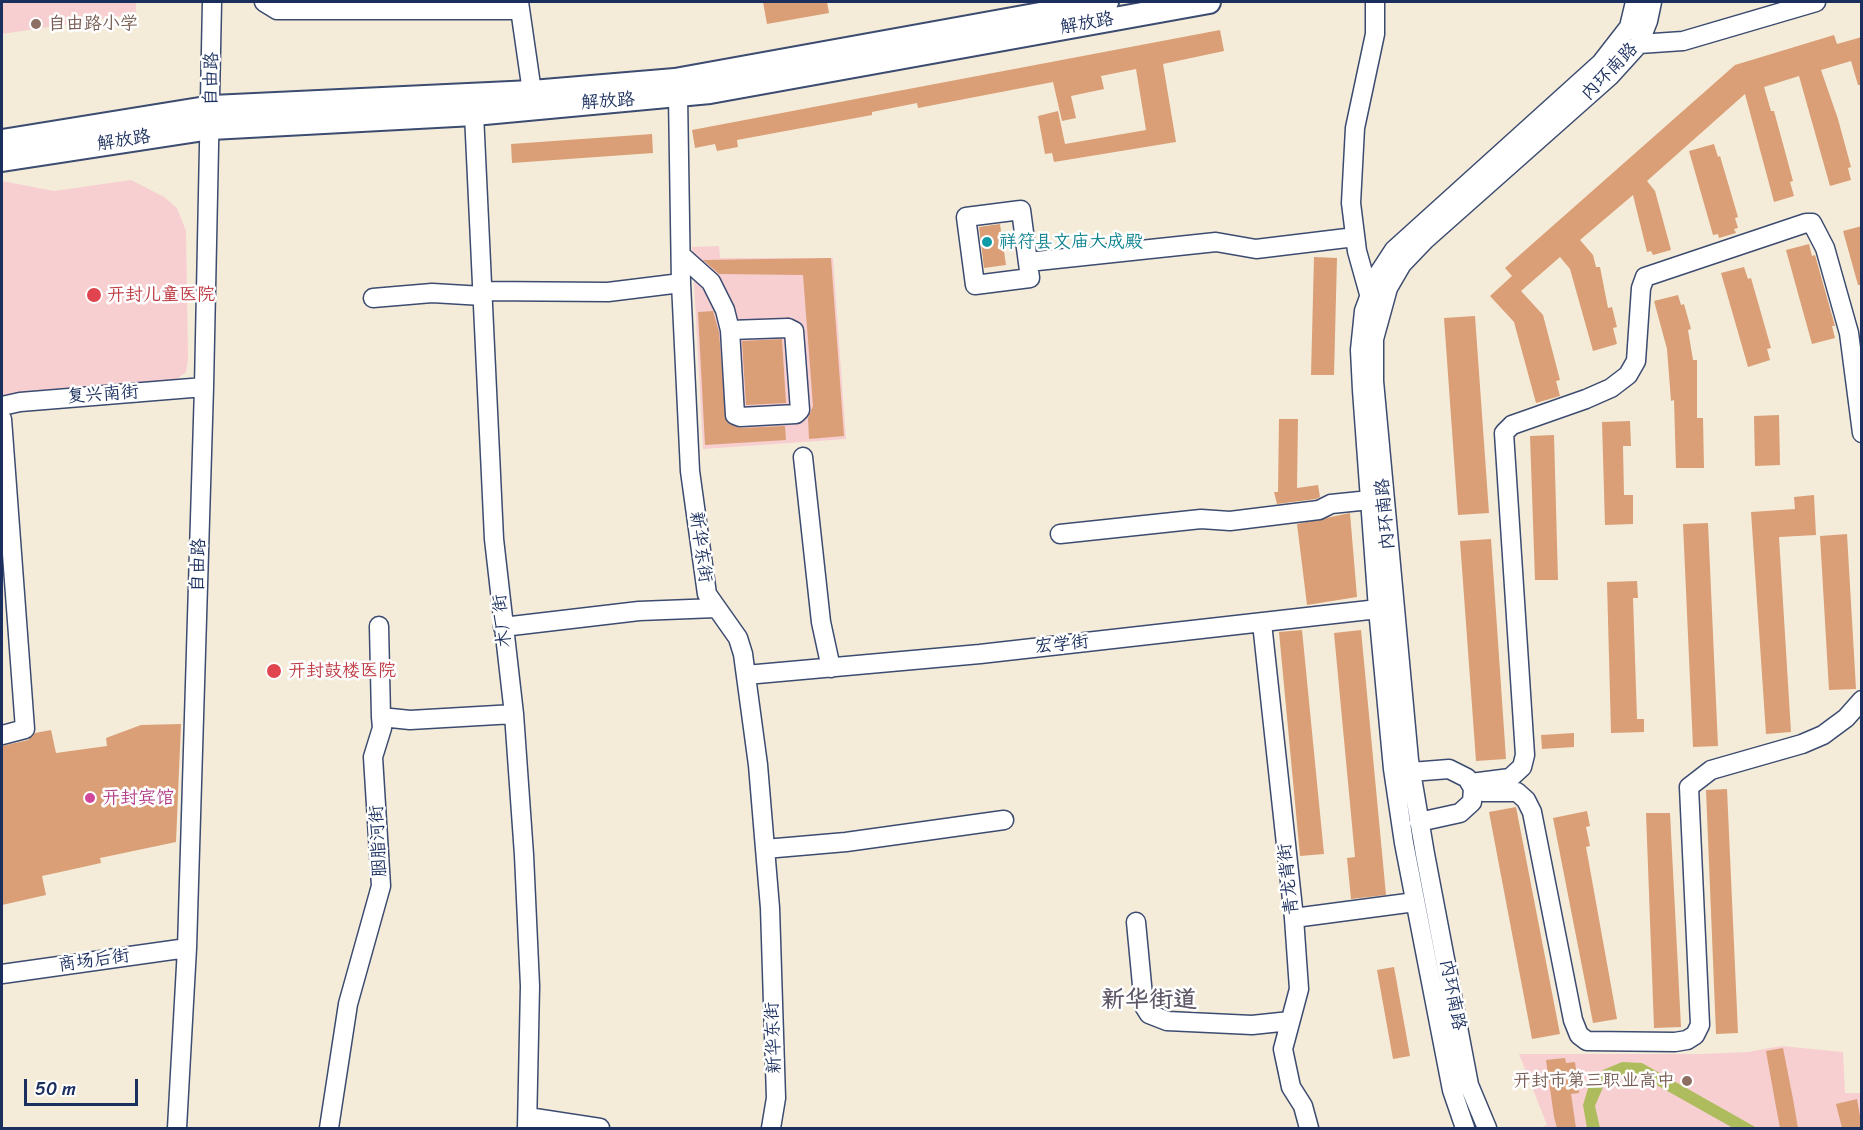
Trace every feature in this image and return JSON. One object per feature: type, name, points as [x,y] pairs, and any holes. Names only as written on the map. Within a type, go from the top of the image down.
[{"type":"main road","name":"解放路","points":[[2,141],[211,118],[711,75],[1107,2]]},
{"type":"main road","name":"解放路","points":[[2,160],[211,118],[474,114],[678,96],[1209,2]]},
{"type":"street","name":"自由路","points":[[177,1128],[187,948],[204,387],[212,2]]},
{"type":"street","points":[[264,2],[277,10],[519,6],[532,92]]},
{"type":"street","points":[[1369,294],[1355,237],[1351,203],[1355,128],[1375,34],[1375,2]]},
{"type":"street","name":"内环南路","points":[[1465,1128],[1452,1090],[1415,902],[1393,769],[1377,609],[1360,350],[1364,311],[1377,276],[1394,250],[1601,63],[1629,27],[1635,2]]},
{"type":"street","name":"内环南路","points":[[1487,1128],[1469,1085],[1411,772],[1374,381],[1374,339],[1382,306],[1394,275],[1425,240],[1610,76],[1639,44],[1652,2]]},
{"type":"street","points":[[1639,44],[1683,41],[1816,2]]},
{"type":"street","name":"新华东街","points":[[678,96],[683,257],[681,283],[690,471],[706,594],[738,638],[746,675],[758,765],[770,908],[776,1098],[771,1128]]},
{"type":"street","name":"木厂街","points":[[474,114],[494,539],[514,714],[530,986],[528,1123]]},
{"type":"street","points":[[1021,210],[1028,262],[1030,278],[975,285],[966,217],[1021,210]]},
{"type":"street","points":[[1511,784],[1522,767],[1525,755],[1504,433],[1512,424],[1586,399],[1611,388],[1628,375],[1636,361],[1641,288],[1645,277],[1785,229],[1812,223],[1825,248],[1849,333],[1862,433]]},
{"type":"street","points":[[1028,262],[1216,242],[1256,249],[1355,237]]},
{"type":"street","points":[[683,257],[711,282],[725,310],[730,330],[735,415],[740,417],[796,414],[800,410],[794,331],[788,328],[730,330]]},
{"type":"street","points":[[373,297],[432,293],[608,292],[681,283]]},
{"type":"street","name":"复兴南街","points":[[2,406],[20,402],[204,387]]},
{"type":"street","points":[[2,419],[26,729],[2,735]]},
{"type":"street","points":[[803,457],[821,622],[831,668]]},
{"type":"street","points":[[1060,534],[1201,519],[1230,520],[1319,510],[1331,504],[1370,500]]},
{"type":"street","points":[[503,627],[639,611],[716,608]]},
{"type":"street","name":"宏学街","points":[[746,675],[1262,623],[1377,609]]},
{"type":"street","name":"青龙背街","points":[[1262,623],[1294,918],[1299,989],[1283,1049],[1291,1087],[1308,1119],[1309,1128]]},
{"type":"street","name":"胭脂河街","points":[[329,1128],[348,1004],[381,886],[373,757],[382,728],[379,626]]},
{"type":"street","points":[[1511,784],[1526,800],[1532,812],[1573,1020],[1579,1035],[1587,1041],[1675,1042],[1687,1040],[1695,1035],[1700,1025],[1689,787],[1711,770],[1794,746],[1823,735],[1846,718],[1862,700]]},
{"type":"street","points":[[381,717],[410,720],[514,714]]},
{"type":"street","points":[[1411,772],[1449,769],[1467,778],[1472,787],[1472,802],[1460,813],[1419,822]]},
{"type":"street","points":[[1472,787],[1511,784]]},
{"type":"street","points":[[765,849],[846,842],[1004,820]]},
{"type":"street","points":[[1294,918],[1415,902]]},
{"type":"street","points":[[1136,922],[1144,1006],[1149,1014],[1157,1019],[1178,1022],[1252,1025],[1290,1021]]},
{"type":"street","name":"商场后街","points":[[2,974],[187,948]]},
{"type":"street","points":[[528,1123],[600,1128]]},
{"type":"shaded area","name":"自由路小学","points":[[2,2],[136,2],[136,14],[2,34]]},
{"type":"shaded area","name":"开封儿童医院","points":[[131,180],[164,197],[177,208],[186,231],[188,359],[186,372],[171,383],[2,399],[2,181],[54,191]]},
{"type":"shaded area","points":[[719,246],[720,258],[833,258],[846,439],[703,449],[692,247]]},
{"type":"shaded area","name":"开封市第三职业高中","points":[[1781,1046],[1843,1052],[1845,1093],[1861,1093],[1861,1128],[1540,1128],[1547,1125],[1519,1054],[1700,1054],[1748,1052]]},
{"type":"green space","points":[[1622,1062],[1642,1063],[1757,1128],[1733,1128],[1632,1073],[1617,1076],[1604,1085],[1595,1106],[1600,1128],[1587,1128],[1583,1105],[1589,1085],[1603,1070]]},
{"type":"building","points":[[763,2],[827,2],[829,13],[767,24]]},
{"type":"building","points":[[1220,30],[1224,51],[1163,64],[1176,142],[1054,162],[1052,153],[1045,154],[1038,116],[1058,111],[1065,144],[1146,130],[1136,69],[1101,76],[1104,89],[1071,96],[1076,118],[1062,121],[1053,82],[918,108],[917,103],[872,112],[872,115],[737,140],[738,147],[717,151],[715,144],[695,148],[692,130]]},
{"type":"building","points":[[1834,35],[1837,44],[1862,37],[1862,85],[1858,85],[1851,61],[1821,70],[1838,119],[1851,167],[1848,168],[1851,180],[1830,186],[1799,76],[1764,87],[1771,111],[1774,111],[1793,181],[1790,182],[1794,196],[1774,202],[1745,94],[1647,181],[1655,191],[1671,250],[1653,255],[1651,251],[1647,252],[1633,195],[1580,240],[1593,255],[1596,267],[1600,267],[1608,308],[1612,307],[1617,327],[1613,328],[1617,344],[1593,351],[1570,269],[1560,257],[1521,291],[1543,315],[1560,380],[1556,381],[1560,396],[1536,403],[1514,322],[1490,296],[1512,276],[1505,268],[1735,65]]},
{"type":"building","points":[[652,134],[653,153],[512,163],[511,144]]},
{"type":"building","points":[[1714,144],[1718,157],[1720,156],[1738,217],[1735,218],[1738,228],[1734,229],[1736,233],[1719,238],[1718,234],[1713,235],[1689,151]]},
{"type":"building","points":[[1000,224],[1006,265],[984,268],[979,227]]},
{"type":"building","points":[[1862,226],[1862,285],[1858,285],[1843,231]]},
{"type":"building","points":[[1809,244],[1812,256],[1815,255],[1835,326],[1832,326],[1835,338],[1812,344],[1786,250]]},
{"type":"building","points":[[1314,257],[1337,258],[1334,375],[1311,375]]},
{"type":"building","points":[[831,258],[844,436],[809,439],[808,418],[813,406],[803,275],[719,274],[703,260]]},
{"type":"building","points":[[1744,267],[1748,279],[1751,278],[1771,348],[1767,349],[1770,360],[1748,367],[1721,273]]},
{"type":"building","points":[[1678,295],[1681,305],[1684,304],[1691,329],[1688,330],[1693,360],[1697,360],[1697,418],[1703,418],[1704,468],[1676,468],[1674,400],[1671,401],[1667,349],[1654,301]]},
{"type":"building","points":[[713,311],[719,332],[726,421],[740,428],[785,426],[786,440],[705,445],[698,312]]},
{"type":"building","points":[[1475,316],[1489,513],[1458,515],[1444,318]]},
{"type":"building","points":[[782,339],[786,403],[746,405],[742,341]]},
{"type":"building","points":[[1779,415],[1780,465],[1755,466],[1754,416]]},
{"type":"building","points":[[1279,419],[1298,419],[1297,488],[1318,485],[1320,497],[1316,499],[1277,504],[1274,492],[1278,492]]},
{"type":"building","points":[[1630,421],[1631,446],[1623,446],[1624,495],[1633,495],[1633,524],[1605,525],[1602,422]]},
{"type":"building","points":[[1554,435],[1558,580],[1535,580],[1530,436]]},
{"type":"building","points":[[1814,495],[1816,535],[1779,537],[1791,732],[1766,734],[1751,512],[1795,509],[1794,497]]},
{"type":"building","points":[[1350,513],[1357,597],[1307,605],[1297,524]]},
{"type":"building","points":[[1708,523],[1718,746],[1693,747],[1683,524]]},
{"type":"building","points":[[1847,534],[1856,689],[1829,690],[1820,536]]},
{"type":"building","points":[[1491,539],[1506,759],[1476,761],[1460,541]]},
{"type":"building","points":[[1637,581],[1638,598],[1633,598],[1637,719],[1644,719],[1644,732],[1611,733],[1607,582]]},
{"type":"building","points":[[1302,630],[1324,854],[1300,856],[1279,632]]},
{"type":"building","points":[[1361,630],[1386,895],[1351,899],[1347,858],[1355,857],[1334,633]]},
{"type":"building","name":"开封宾馆","points":[[181,724],[176,842],[100,858],[101,863],[42,876],[46,895],[2,905],[2,746],[28,740],[35,733],[51,730],[56,753],[107,746],[106,738],[141,725]]},
{"type":"building","points":[[1574,733],[1574,747],[1542,749],[1541,735]]},
{"type":"building","points":[[1727,789],[1738,1033],[1716,1034],[1706,790]]},
{"type":"building","points":[[1516,807],[1560,1034],[1532,1039],[1489,812]]},
{"type":"building","points":[[1587,811],[1590,826],[1586,827],[1590,846],[1586,847],[1617,1019],[1593,1023],[1553,818]]},
{"type":"building","points":[[1646,813],[1670,813],[1681,1027],[1654,1028]]},
{"type":"building","points":[[1394,967],[1410,1056],[1393,1059],[1377,970]]},
{"type":"building","points":[[1783,1048],[1798,1128],[1780,1128],[1776,1107],[1766,1051]]},
{"type":"building","points":[[1565,1058],[1566,1063],[1575,1062],[1579,1093],[1571,1094],[1576,1128],[1557,1128],[1554,1117],[1546,1060]]},
{"type":"building","points":[[1857,1099],[1862,1128],[1842,1128],[1836,1104]]},
{"type":"place","name":"自由路小学","points":[[36,24]]},
{"type":"place","name":"祥符县文庙大成殿","points":[[987,242]]},
{"type":"place","name":"开封儿童医院","points":[[94,295]]},
{"type":"place","name":"开封鼓楼医院","points":[[274,671]]},
{"type":"place","name":"开封宾馆","points":[[90,798]]},
{"type":"place","name":"开封市第三职业高中","points":[[1687,1081]]},
{"type":"district","name":"新华街道","points":[[1149,1001]]}]
